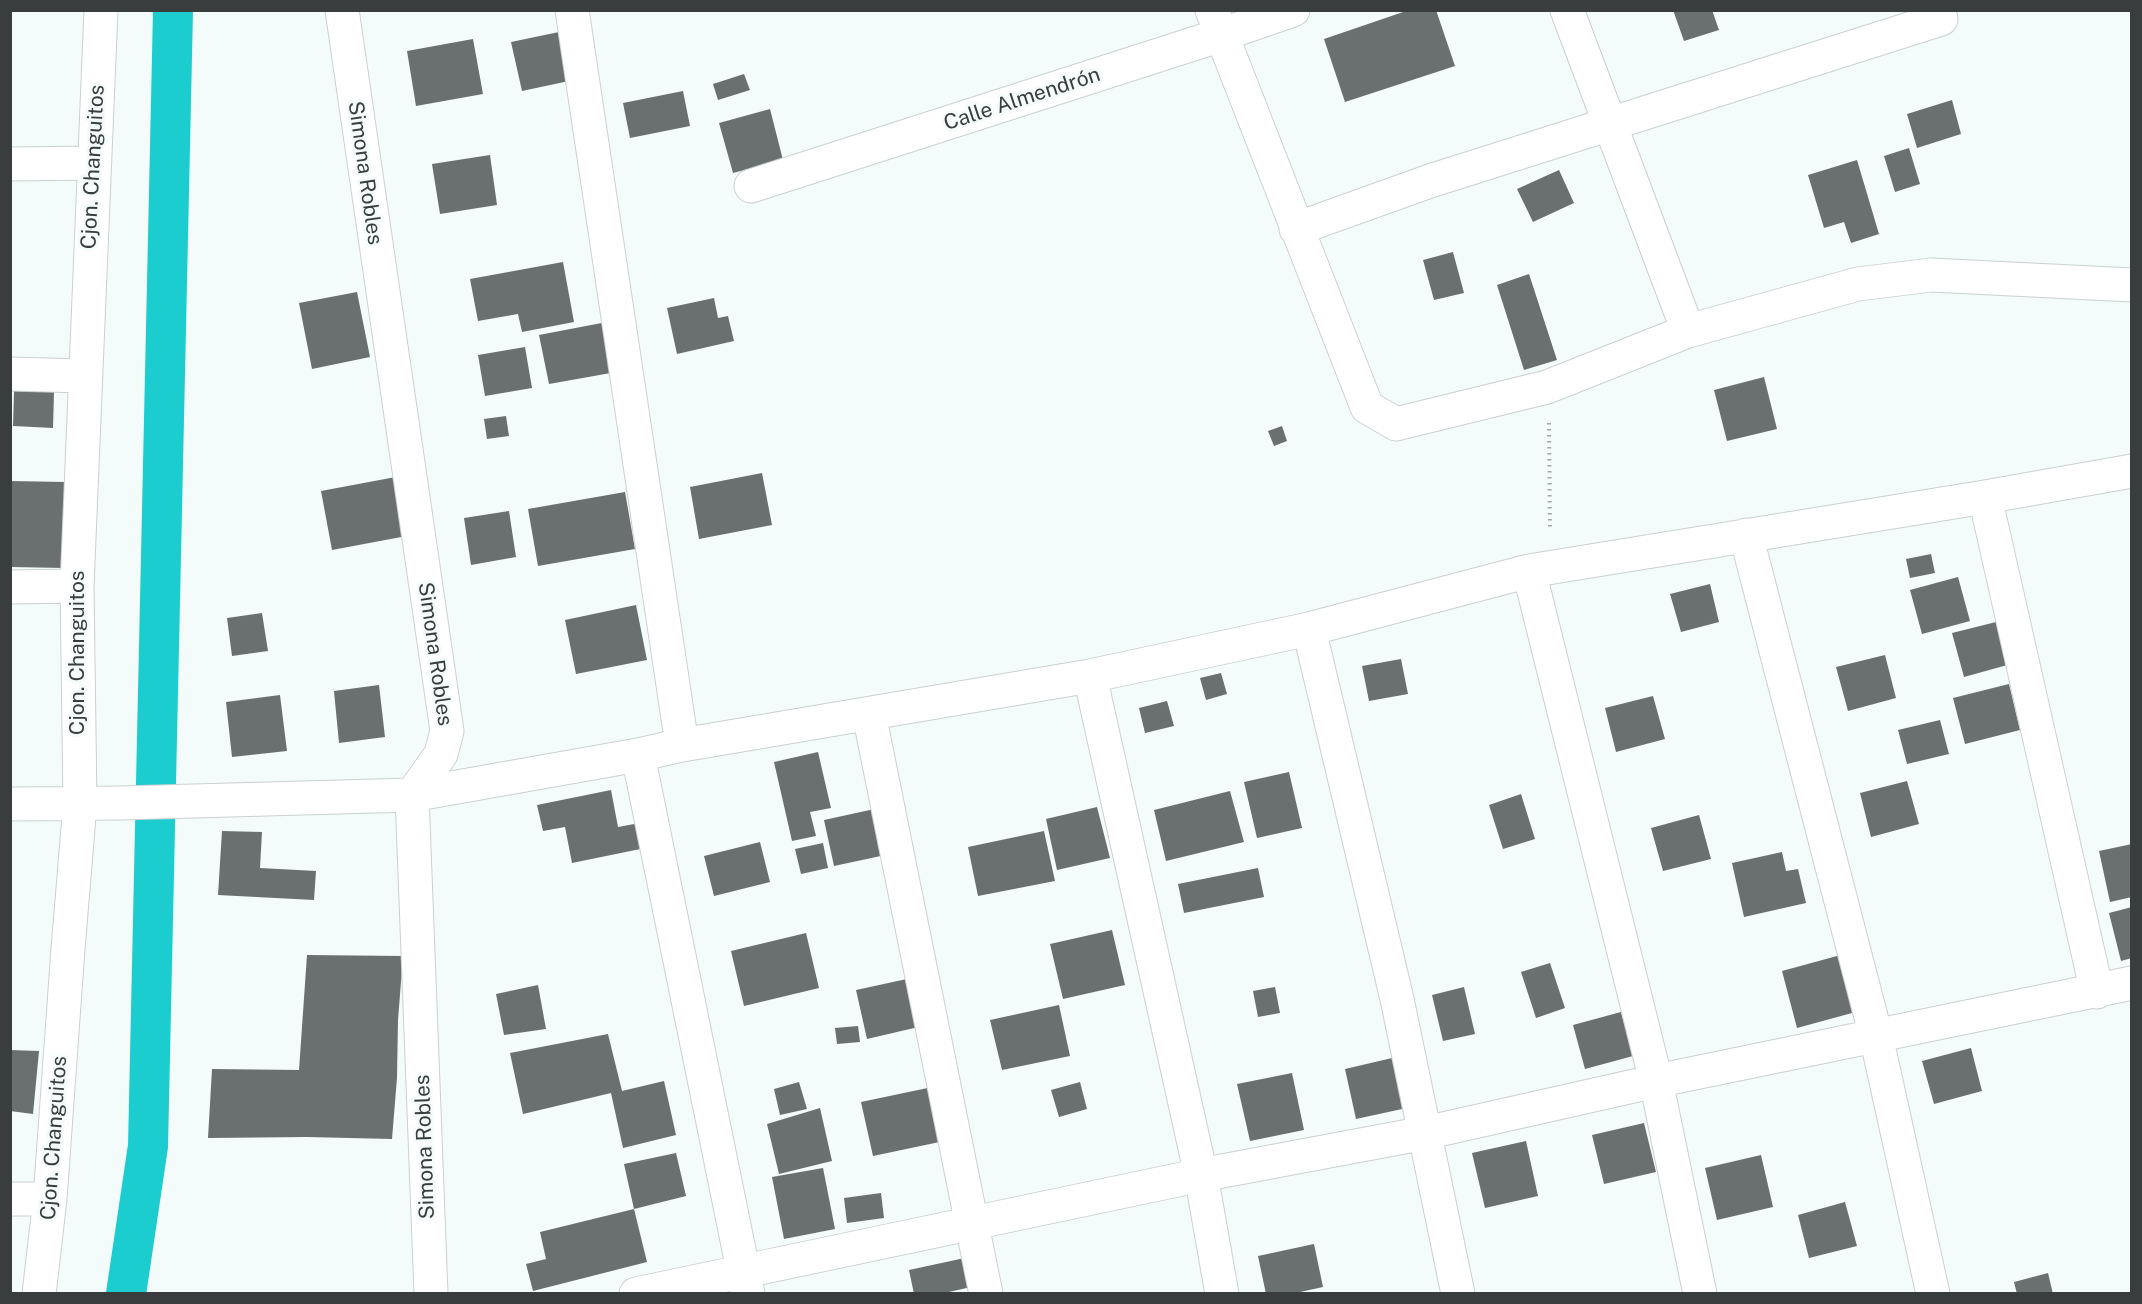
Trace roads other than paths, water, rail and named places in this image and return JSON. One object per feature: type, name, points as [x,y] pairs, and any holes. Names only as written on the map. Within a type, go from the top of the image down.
[{"type":"street","name":"Cjon. Changuitos","points":[[39,1293],[50,1199],[80,804],[77,586],[101,10]]},
{"type":"street","name":"Simona Robles","points":[[342,10],[447,731],[441,754],[412,795],[430,1293]]},
{"type":"street","points":[[572,10],[682,745]]},
{"type":"street","name":"Calle Almendrón","points":[[751,186],[1216,23],[1293,10]]},
{"type":"street","points":[[1567,10],[1688,331]]},
{"type":"street","points":[[1296,229],[1430,181],[1941,19]]},
{"type":"street","points":[[1216,23],[1366,407],[1396,424],[1547,387],[1688,331],[1858,284],[1931,275],[2132,285]]},
{"type":"street","points":[[10,164],[93,163]]},
{"type":"street","points":[[10,374],[84,376]]},
{"type":"street","points":[[10,804],[412,795],[638,755],[682,745],[1090,675],[1309,629],[1529,571],[2132,471]]},
{"type":"street","points":[[1985,497],[2097,992]]},
{"type":"street","points":[[1746,535],[1876,1036],[1933,1293]]},
{"type":"street","points":[[1529,571],[1656,1081],[1700,1293]]},
{"type":"street","points":[[10,587],[77,586]]},
{"type":"street","points":[[1309,629],[1397,999],[1458,1293]]},
{"type":"street","points":[[1090,675],[1201,1175],[1222,1293]]},
{"type":"street","points":[[869,714],[986,1293]]},
{"type":"street","points":[[638,755],[746,1283]]},
{"type":"street","points":[[636,1293],[746,1283],[973,1224],[1201,1175],[1425,1133],[1656,1081],[2132,983]]},
{"type":"street","points":[[10,1199],[50,1199]]},
{"type":"waterway","points":[[126,1294],[148,1146],[173,10]]}]
